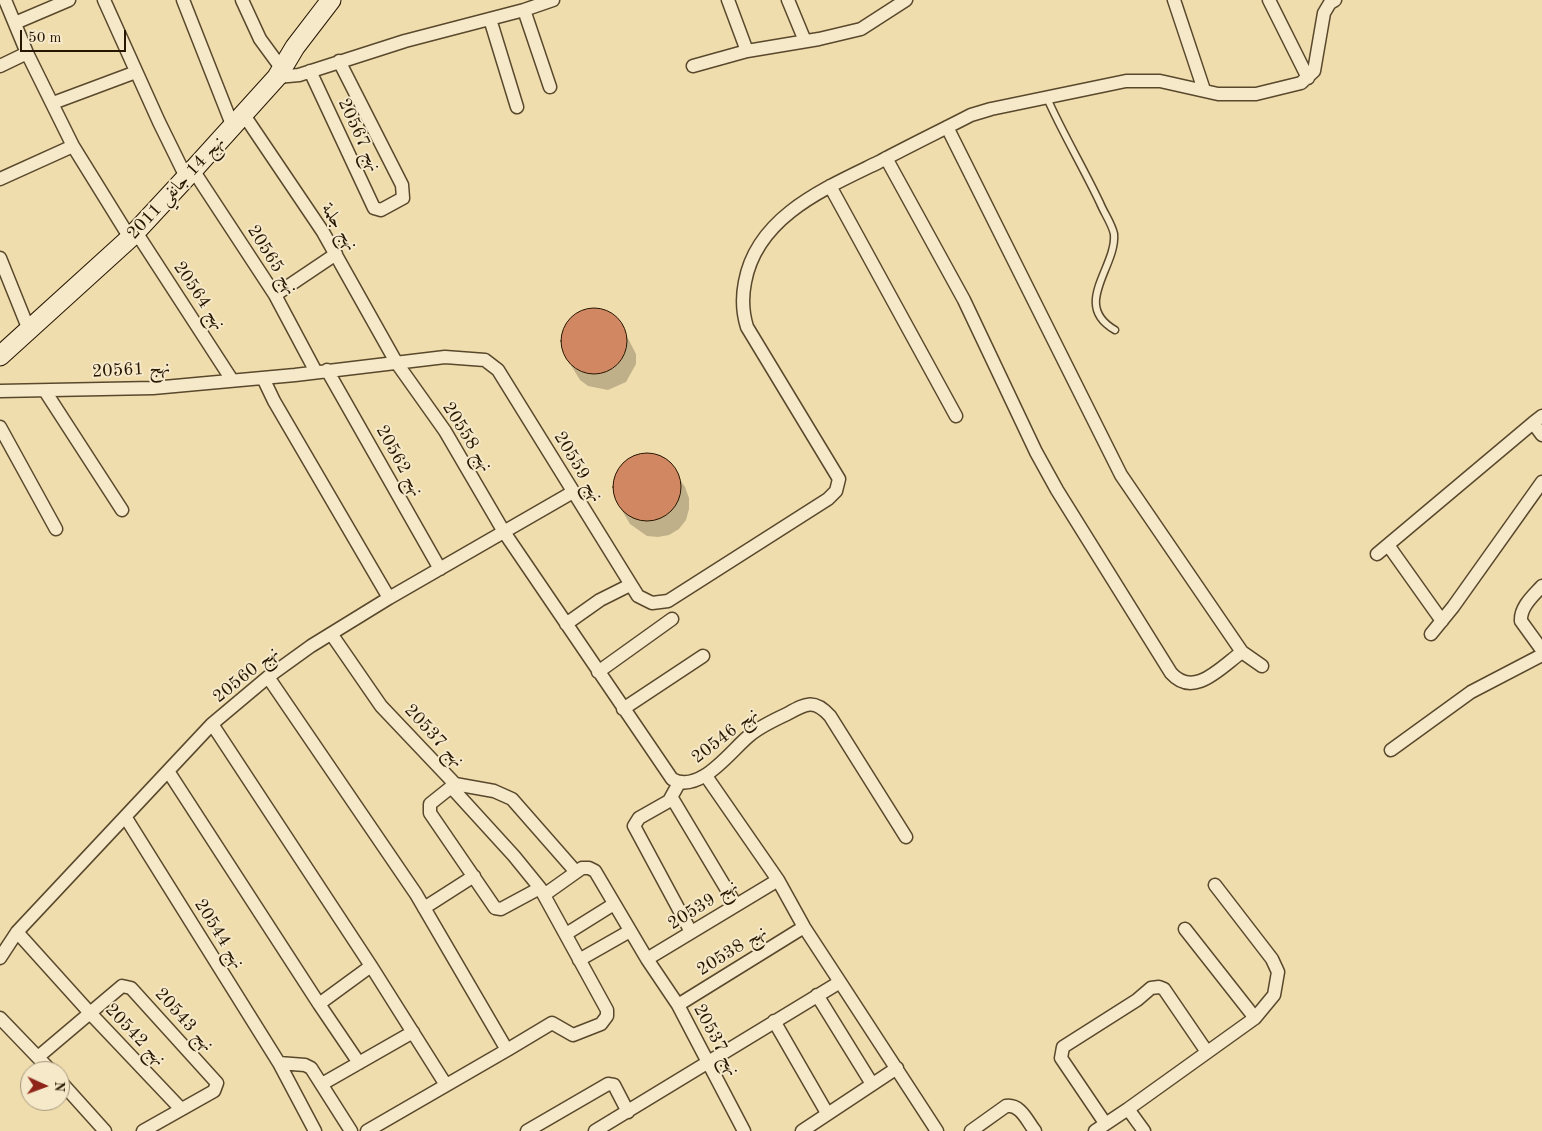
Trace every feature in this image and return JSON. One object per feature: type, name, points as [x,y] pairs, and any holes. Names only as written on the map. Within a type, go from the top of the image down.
[{"type":"street","name":"نهج 20564","points":[[5,0],[27,53],[73,146],[232,380]]},
{"type":"street","points":[[15,23],[69,0]]},
{"type":"street","name":"نهج 20565","points":[[104,0],[136,72],[190,174],[275,295],[322,371]]},
{"type":"street","name":"نهج جلمة","points":[[183,0],[235,119],[336,254],[396,362]]},
{"type":"street","points":[[242,0],[260,38],[280,73],[289,77],[405,41],[524,10],[552,0]]},
{"type":"street","name":"نهج 14 جانفي 2011","points":[[0,356],[133,235],[190,174],[235,119],[280,73],[295,47],[331,0]]},
{"type":"street","points":[[728,0],[747,51]]},
{"type":"street","points":[[788,0],[805,41]]},
{"type":"street","points":[[692,66],[747,51],[861,29],[906,0]]},
{"type":"street","points":[[1174,0],[1204,90]]},
{"type":"street","points":[[1269,0],[1308,78]]},
{"type":"street","points":[[956,416],[830,186],[971,115],[991,109],[1126,81],[1160,81],[1218,94],[1256,94],[1302,83],[1314,71],[1324,13],[1330,3],[1335,0]]},
{"type":"street","points":[[524,10],[550,87]]},
{"type":"street","points":[[490,19],[517,108]]},
{"type":"street","points":[[0,66],[27,53]]},
{"type":"street","name":"نهج 20567","points":[[310,71],[374,208],[381,210],[403,198],[402,186],[339,61]]},
{"type":"street","points":[[53,103],[136,72]]},
{"type":"street","points":[[947,127],[1121,475],[1242,652],[1262,666]]},
{"type":"street","points":[[0,179],[73,146]]},
{"type":"street","points":[[886,158],[964,300],[1057,490],[1171,673],[1178,681],[1185,684],[1201,681],[1242,652]]},
{"type":"street","name":"نهج 20559","points":[[485,360],[498,370],[638,596],[652,603],[668,601],[828,499],[836,491],[839,480],[834,469],[747,327],[743,315],[743,294],[748,267],[767,234],[786,215],[830,186]]},
{"type":"street","points":[[275,295],[336,254]]},
{"type":"street","points":[[0,258],[29,330]]},
{"type":"street","name":"نهج 20561","points":[[0,391],[122,390],[263,378],[445,357],[485,360]]},
{"type":"street","name":"نهج 20558","points":[[396,362],[445,431],[504,532]]},
{"type":"street","name":"نهج 20562","points":[[322,371],[440,569]]},
{"type":"street","points":[[263,378],[274,401],[387,594]]},
{"type":"street","points":[[45,391],[122,510]]},
{"type":"street","points":[[1377,554],[1538,419],[1542,435]]},
{"type":"street","points":[[0,426],[56,529]]},
{"type":"street","points":[[1431,634],[1542,482]]},
{"type":"street","name":"نهج 20560","points":[[0,958],[18,932],[212,724],[268,678],[387,594],[440,569],[573,492]]},
{"type":"street","points":[[504,532],[622,709],[672,779],[679,783],[672,798],[639,818],[634,826],[691,932]]},
{"type":"street","points":[[1388,545],[1442,621]]},
{"type":"street","points":[[566,624],[600,600],[630,585]]},
{"type":"street","points":[[1542,586],[1526,605],[1520,616],[1521,621],[1542,650]]},
{"type":"street","points":[[598,672],[672,619]]},
{"type":"street","name":"نهج 20537","points":[[332,634],[382,706],[454,786],[494,791],[512,799],[576,872],[586,868],[595,871],[630,931],[678,1005],[744,1131]]},
{"type":"street","points":[[1391,750],[1471,692],[1542,655]]},
{"type":"street","points":[[622,709],[703,656]]},
{"type":"street","points":[[268,678],[424,908],[507,1050]]},
{"type":"street","name":"نهج 20546","points":[[679,783],[706,776],[760,727],[803,705],[814,704],[822,708],[830,716],[906,837]]},
{"type":"street","points":[[212,724],[371,966],[446,1086]]},
{"type":"street","points":[[168,771],[359,1063]]},
{"type":"street","points":[[706,776],[778,880],[804,927],[937,1131]]},
{"type":"street","points":[[367,1131],[552,1024],[573,1035],[603,1021],[607,1016],[607,1010],[542,892],[514,856],[454,786],[430,804],[430,813],[495,908],[499,910],[542,892],[576,872]]},
{"type":"street","points":[[672,798],[736,905]]},
{"type":"street","name":"نهج 20544","points":[[126,818],[282,1063],[315,1131]]},
{"type":"street","points":[[424,908],[474,876]]},
{"type":"street","name":"نهج 20539","points":[[650,963],[691,932],[778,880]]},
{"type":"street","points":[[1095,1131],[1109,1125],[1128,1109],[1255,1018],[1274,995],[1278,972],[1272,959],[1215,885]]},
{"type":"street","points":[[566,934],[614,904]]},
{"type":"street","name":"نهج 20538","points":[[678,1005],[804,927]]},
{"type":"street","points":[[1185,929],[1255,1018]]},
{"type":"street","points":[[579,960],[630,931]]},
{"type":"street","points":[[18,932],[90,1013]]},
{"type":"street","points":[[319,1004],[371,966]]},
{"type":"street","points":[[595,1131],[840,982]]},
{"type":"street","name":"نهج 20543","points":[[90,1013],[122,986],[131,988],[217,1083],[214,1091],[181,1109]]},
{"type":"street","points":[[1109,1125],[1061,1058],[1063,1047],[1137,1000],[1151,988],[1159,987],[1164,989],[1207,1052]]},
{"type":"street","points":[[817,995],[872,1084]]},
{"type":"street","name":"نهج 20542","points":[[38,1057],[90,1013],[181,1109]]},
{"type":"street","points":[[0,1018],[42,1061]]},
{"type":"street","points":[[774,1021],[827,1113]]},
{"type":"street","points":[[322,1084],[413,1032]]},
{"type":"street","points":[[282,1063],[308,1066],[322,1084],[351,1131]]},
{"type":"street","points":[[802,1131],[897,1068]]},
{"type":"street","points":[[527,1131],[603,1087],[614,1085],[628,1112]]},
{"type":"street","points":[[70,1092],[105,1131]]},
{"type":"street","points":[[971,1131],[1006,1106],[1012,1105],[1017,1107],[1035,1131]]},
{"type":"street","points":[[143,1131],[181,1109]]},
{"type":"street","points":[[1128,1109],[1144,1131]]},
{"type":"lane","points":[[1047,98],[1090,181],[1113,232],[1112,251],[1100,278],[1096,303],[1099,314],[1106,324],[1115,330]]},
{"type":"building","points":[[587,308],[601,308],[613,313],[622,322],[627,334],[625,354],[618,365],[601,374],[587,374],[575,369],[566,360],[561,348],[561,334],[566,322],[575,313]]},
{"type":"building","points":[[654,453],[666,459],[675,468],[681,480],[679,500],[671,511],[654,521],[640,521],[623,511],[615,500],[613,480],[623,463],[634,455]]}]
